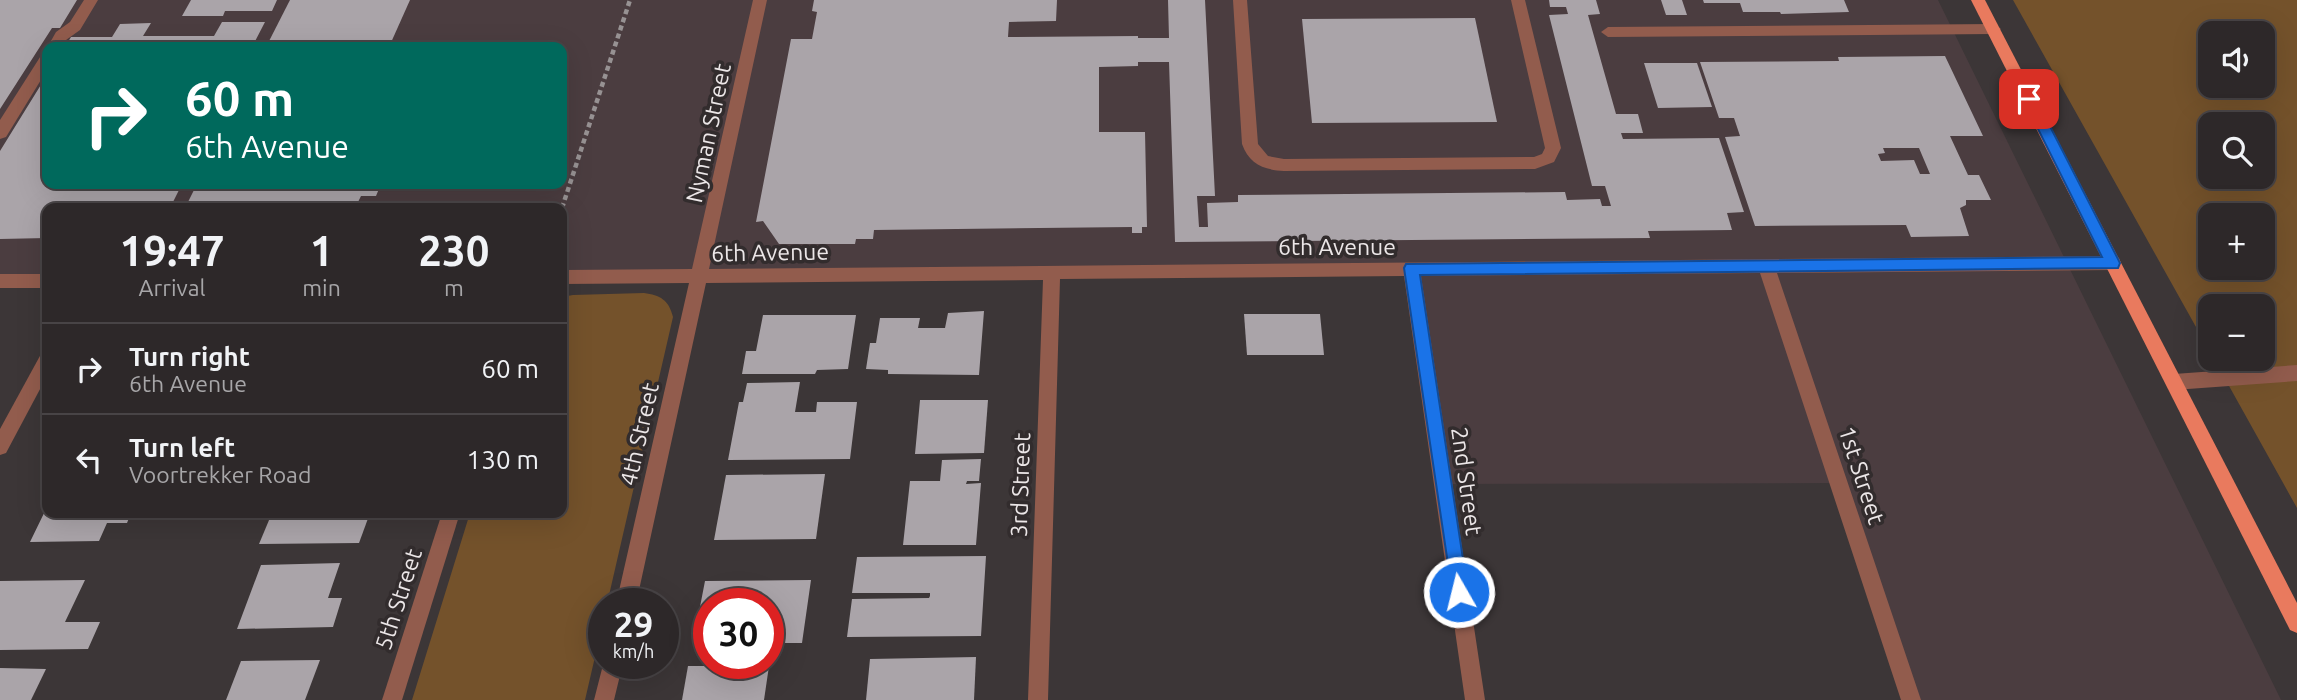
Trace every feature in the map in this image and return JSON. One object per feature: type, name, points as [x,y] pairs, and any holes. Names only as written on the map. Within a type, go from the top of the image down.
[{"type":"main road","points":[[1978,0],[2297,623]]},
{"type":"street","points":[[57,42],[75,26],[91,0]]},
{"type":"street","name":"Nyman Street","points":[[700,276],[760,0]]},
{"type":"street","points":[[1240,0],[1251,150],[1261,160],[1284,165],[1535,163],[1548,158],[1553,148],[1518,0]]},
{"type":"street","points":[[1608,32],[1994,29]]},
{"type":"street","points":[[0,133],[42,66]]},
{"type":"street","name":"6th Avenue","points":[[567,277],[2113,263]]},
{"type":"street","name":"1st Street","points":[[1766,265],[1911,700]]},
{"type":"street","name":"2nd Street","points":[[1412,268],[1475,700]]},
{"type":"street","name":"3rd Street","points":[[1038,700],[1052,271]]},
{"type":"street","name":"4th Street","points":[[630,588],[700,276]]},
{"type":"street","points":[[0,281],[42,281]]},
{"type":"street","points":[[0,447],[42,368]]},
{"type":"street","points":[[2174,382],[2297,373]]},
{"type":"street","name":"5th Street","points":[[392,700],[449,518]]},
{"type":"street","points":[[604,700],[609,679]]},
{"type":"path","points":[[564,203],[630,0]]},
{"type":"shaded area","points":[[0,0],[1938,0],[2281,700],[1911,700],[1838,483],[1443,484],[1412,269],[567,277],[567,203],[42,203],[42,281],[0,281]]},
{"type":"shaded area","points":[[2013,0],[2297,0],[2297,508],[2221,371],[2275,371],[2275,294],[2198,294],[2198,331]]},
{"type":"shaded area","points":[[644,293],[655,295],[669,306],[673,317],[611,588],[588,588],[590,679],[585,700],[412,700],[468,518],[567,518],[567,296]]},
{"type":"building","points":[[0,0],[77,0],[60,28],[52,28],[42,42],[0,109]]},
{"type":"building","points":[[191,0],[277,0],[272,11],[225,11],[223,16],[182,16]]},
{"type":"building","points":[[290,0],[410,0],[391,42],[269,42]]},
{"type":"building","points":[[814,0],[1057,0],[1056,21],[1009,22],[1008,37],[1169,38],[1168,0],[1205,0],[1215,196],[1197,196],[1199,227],[1208,227],[1207,203],[1238,202],[1238,195],[1565,192],[1567,200],[1600,199],[1602,206],[1611,206],[1605,186],[1592,186],[1549,15],[1568,14],[1566,7],[1550,7],[1549,0],[1596,0],[1600,14],[1588,15],[1616,114],[1638,114],[1643,133],[1621,133],[1623,139],[1719,138],[1744,212],[1727,213],[1732,230],[1648,231],[1650,238],[1175,242],[1169,62],[1138,62],[1138,66],[1099,67],[1099,132],[1145,132],[1147,227],[1142,227],[1142,233],[1132,233],[1132,227],[874,230],[873,239],[856,239],[855,244],[779,244],[763,221],[756,222],[791,39],[812,39],[817,12],[812,11]]},
{"type":"building","points":[[1661,0],[1682,0],[1687,15],[1666,15]]},
{"type":"building","points":[[1703,0],[1844,0],[1849,12],[1743,12],[1740,3],[1704,3]]},
{"type":"building","points":[[1475,18],[1497,122],[1312,123],[1302,19]]},
{"type":"building","points":[[222,22],[265,22],[255,42],[68,42],[71,37],[112,37],[120,24],[151,23],[143,36],[214,36]]},
{"type":"building","points":[[1945,56],[1983,136],[1950,136],[1968,175],[1979,175],[1991,200],[1966,200],[1966,205],[1960,208],[1969,236],[1911,237],[1906,225],[1755,226],[1725,137],[1740,136],[1734,118],[1719,118],[1700,62],[1839,61],[1838,57]],"holes":[[[1883,148],[1919,148],[1930,174],[1920,174],[1914,160],[1881,161],[1878,154],[1885,153]]]},
{"type":"building","points":[[1644,63],[1697,63],[1712,107],[1658,108]]},
{"type":"building","points":[[42,83],[42,189],[180,189],[172,203],[42,203],[42,238],[0,239],[0,151]]},
{"type":"building","points":[[194,189],[379,189],[376,196],[361,196],[358,203],[188,203]]},
{"type":"building","points":[[984,311],[979,375],[888,374],[888,370],[866,369],[870,343],[876,343],[880,318],[920,318],[918,328],[945,328],[948,313]]},
{"type":"building","points":[[1244,314],[1320,314],[1324,355],[1247,355]]},
{"type":"building","points":[[763,315],[856,315],[848,369],[817,370],[815,374],[742,374],[746,351],[756,351]]},
{"type":"building","points":[[800,382],[795,412],[816,412],[817,402],[857,402],[850,459],[728,460],[739,402],[743,402],[747,383]]},
{"type":"building","points":[[920,400],[988,400],[984,453],[915,454]]},
{"type":"building","points":[[981,459],[979,481],[967,481],[966,484],[981,483],[976,545],[903,545],[910,481],[940,481],[942,460]]},
{"type":"building","points":[[825,474],[816,539],[714,540],[726,475]]},
{"type":"building","points":[[42,517],[129,518],[127,523],[107,523],[99,541],[30,542]]},
{"type":"building","points":[[270,518],[368,518],[359,543],[259,544]]},
{"type":"building","points":[[986,556],[981,636],[847,637],[852,599],[930,596],[930,593],[852,593],[857,557]]},
{"type":"building","points":[[340,563],[328,598],[342,598],[333,627],[237,629],[261,565]]},
{"type":"building","points":[[85,580],[65,622],[100,622],[88,649],[0,650],[0,581]]},
{"type":"building","points":[[811,580],[802,643],[784,643],[784,588],[704,588],[705,581]]},
{"type":"building","points":[[976,657],[974,700],[866,700],[870,659]]},
{"type":"building","points":[[320,660],[305,700],[226,700],[241,661]]},
{"type":"building","points":[[688,666],[693,666],[693,679],[767,679],[764,700],[682,700]]},
{"type":"building","points":[[0,668],[46,669],[31,700],[0,700]]},
{"type":"route","points":[[1459,592],[1412,268],[2113,263],[2029,99]]}]
